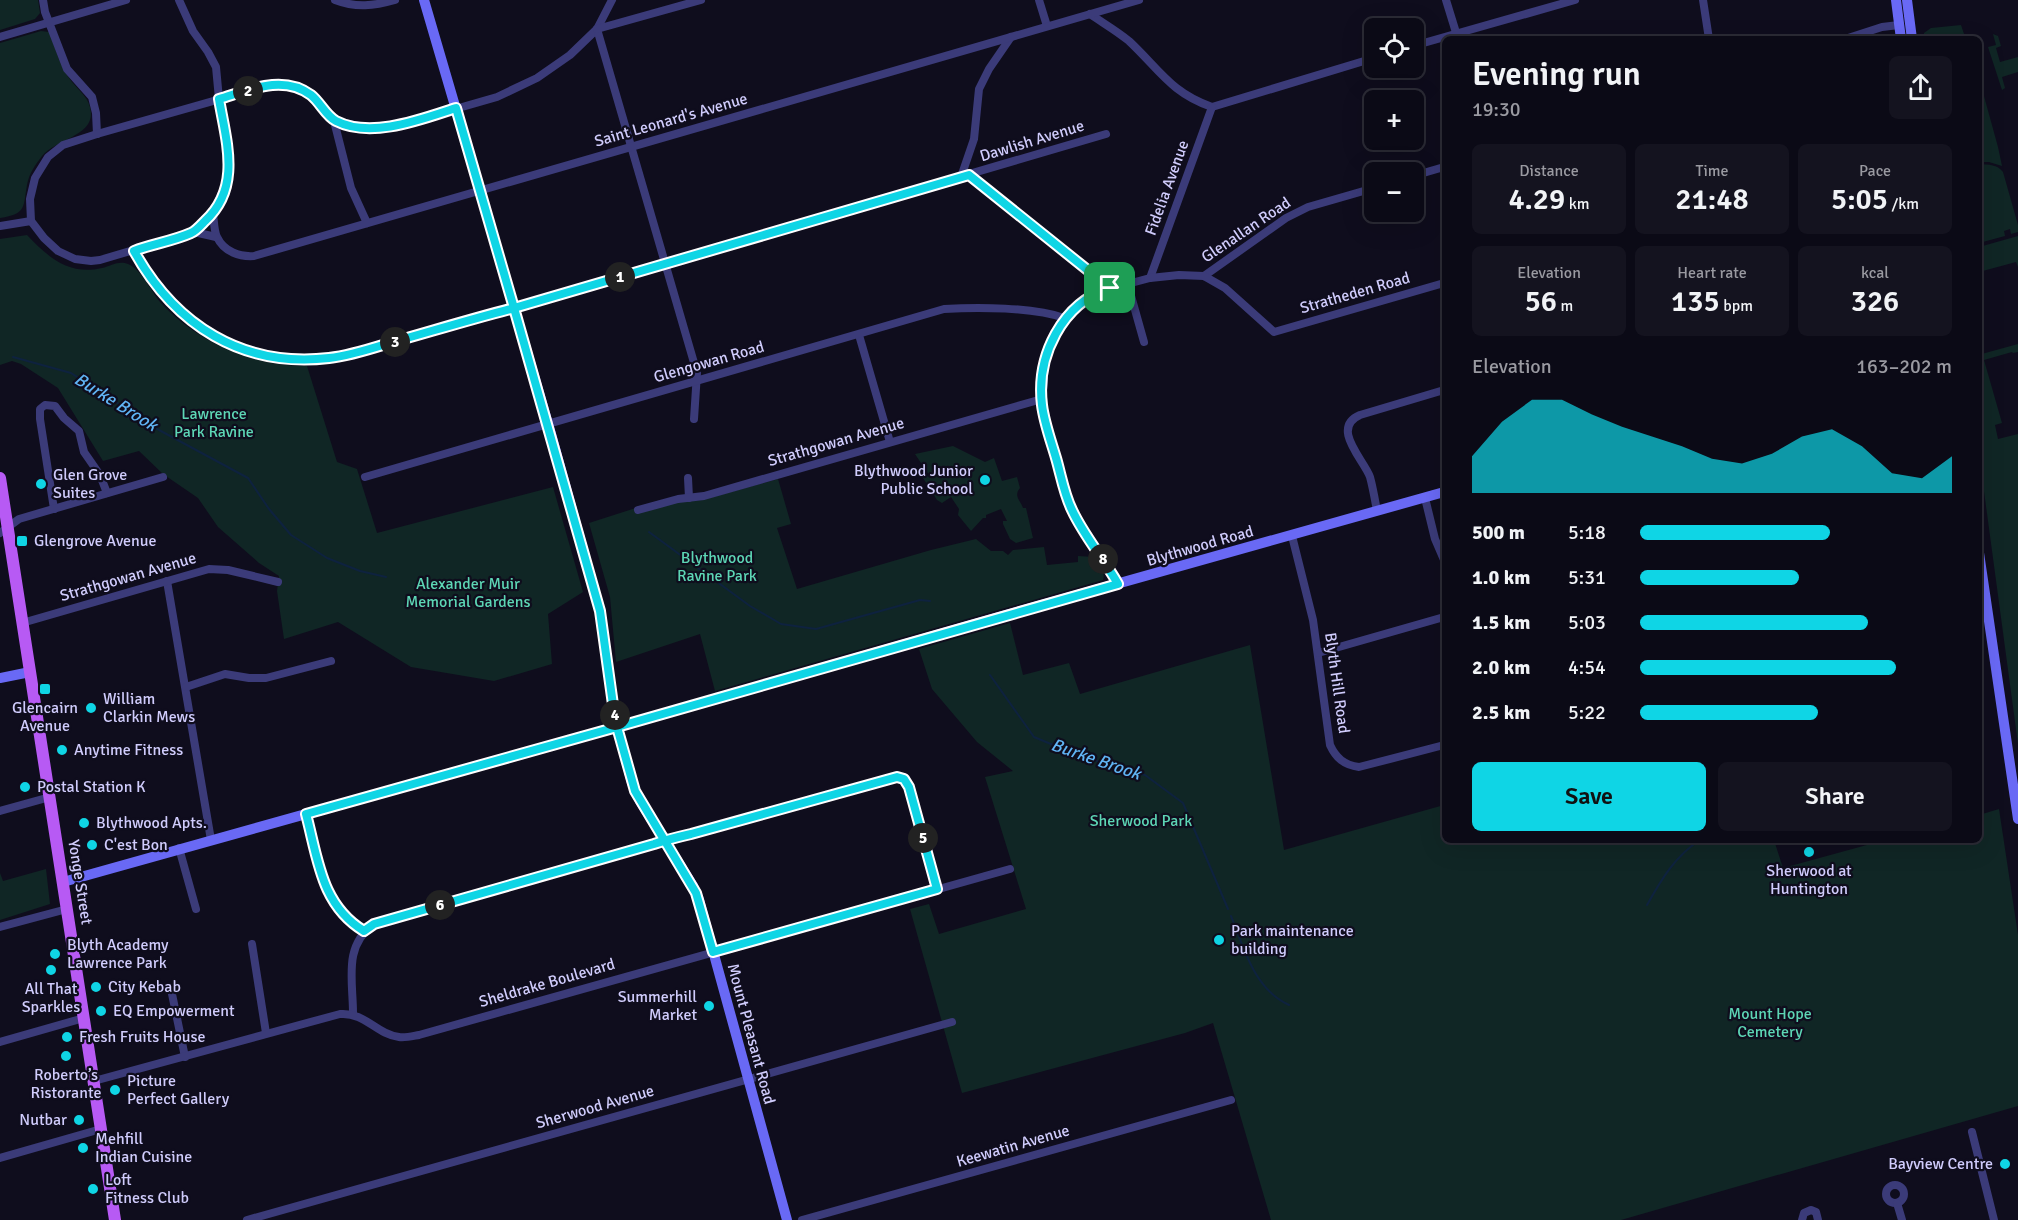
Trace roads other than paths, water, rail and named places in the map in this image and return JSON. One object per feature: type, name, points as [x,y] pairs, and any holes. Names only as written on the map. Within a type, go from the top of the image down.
[{"type":"main road","name":"Mount Pleasant Road","points":[[424,0],[600,611],[617,727],[635,791],[696,893],[787,1220]]},
{"type":"main road","points":[[1896,0],[1901,36]]},
{"type":"main road","points":[[1906,0],[1912,36]]},
{"type":"main road","name":"Yonge Street","points":[[0,478],[4,530],[30,672],[115,1220]]},
{"type":"main road","name":"Blythwood Road","points":[[63,882],[1442,493]]},
{"type":"main road","points":[[1982,573],[2018,819]]},
{"type":"main road","points":[[0,678],[30,672]]},
{"type":"street","points":[[43,0],[45,12],[67,69],[92,97],[96,113],[97,134]]},
{"type":"street","points":[[0,37],[126,0]]},
{"type":"street","points":[[179,0],[193,31],[214,63],[218,74],[219,99],[228,142],[230,165],[224,190],[213,213],[194,232],[134,251],[92,261],[75,259],[50,245],[31,221],[32,189],[42,165],[63,145],[97,134],[219,99],[273,84],[285,84],[308,93],[334,121],[352,192],[367,223]]},
{"type":"street","points":[[335,0],[368,6],[395,0]]},
{"type":"street","points":[[334,121],[354,126],[384,128],[510,92],[537,78],[570,55],[597,28],[612,0]]},
{"type":"street","points":[[597,28],[701,0]]},
{"type":"street","points":[[1039,0],[1047,26]]},
{"type":"street","name":"Saint Leonard's Avenue","points":[[194,232],[216,237],[233,253],[246,257],[254,256],[1139,0]]},
{"type":"street","points":[[1446,0],[1457,36],[1575,0]]},
{"type":"street","points":[[1703,0],[1709,36]]},
{"type":"street","points":[[1090,15],[1126,39],[1175,88],[1194,101],[1212,107],[1364,61]]},
{"type":"street","points":[[1854,36],[1882,27],[1899,25]]},
{"type":"street","points":[[597,28],[697,373],[694,418]]},
{"type":"street","points":[[1011,38],[979,89],[974,139],[965,176],[1110,288]]},
{"type":"street","points":[[1424,44],[1442,39]]},
{"type":"street","name":"Fidelia Avenue","points":[[1150,278],[1212,107]]},
{"type":"street","name":"Dawlish Avenue","points":[[134,251],[160,292],[171,304],[195,324],[236,347],[277,358],[301,360],[348,355],[1106,134]]},
{"type":"street","points":[[1424,173],[1442,168]]},
{"type":"street","name":"Glenallan Road","points":[[1204,276],[1286,218],[1308,207],[1364,191]]},
{"type":"street","points":[[213,213],[216,237]]},
{"type":"street","points":[[0,226],[31,221]]},
{"type":"street","points":[[1118,584],[1072,511],[1042,405],[1043,371],[1047,356],[1064,318],[1093,295],[1110,288],[1150,278],[1179,275],[1204,276]]},
{"type":"street","name":"Stratheden Road","points":[[1204,276],[1225,288],[1274,332],[1442,284]]},
{"type":"street","points":[[1128,285],[1144,342]]},
{"type":"street","name":"Glengowan Road","points":[[364,477],[944,309],[1042,312],[1064,318]]},
{"type":"street","points":[[859,335],[890,442]]},
{"type":"street","points":[[1377,511],[1369,475],[1351,445],[1348,429],[1350,423],[1353,418],[1360,415],[1442,391]]},
{"type":"street","name":"Strathgowan Avenue","points":[[638,510],[704,496],[1042,399]]},
{"type":"street","points":[[54,509],[40,419],[40,409],[45,405],[55,406],[64,418],[79,430],[84,452],[100,475],[107,493]]},
{"type":"street","points":[[4,530],[19,519],[163,477]]},
{"type":"street","points":[[688,478],[689,498]]},
{"type":"street","points":[[1425,498],[1435,539],[1442,555]]},
{"type":"street","name":"Blyth Hill Road","points":[[1292,536],[1313,620],[1330,745],[1333,751],[1342,762],[1349,766],[1369,766],[1442,746]]},
{"type":"street","name":"Strathgowan Avenue","points":[[22,623],[201,571],[217,569],[278,582]]},
{"type":"street","points":[[167,581],[211,840]]},
{"type":"street","points":[[1318,653],[1442,618]]},
{"type":"street","points":[[186,687],[225,674],[266,678],[331,661]]},
{"type":"street","points":[[94,1081],[340,1014],[352,1013],[352,961],[356,944],[364,931],[374,924],[897,777],[904,779],[909,787],[937,889]]},
{"type":"street","points":[[0,811],[50,797]]},
{"type":"street","points":[[306,814],[331,898],[339,911],[364,931]]},
{"type":"street","points":[[179,848],[196,909]]},
{"type":"street","name":"Sheldrake Boulevard","points":[[352,1013],[387,1033],[400,1037],[419,1035],[1010,869]]},
{"type":"street","points":[[0,927],[68,909]]},
{"type":"street","points":[[252,944],[266,1034]]},
{"type":"street","points":[[172,994],[185,1057]]},
{"type":"street","points":[[0,1042],[84,1018]]},
{"type":"street","name":"Sherwood Avenue","points":[[247,1220],[952,1022]]},
{"type":"street","name":"Keewatin Avenue","points":[[802,1220],[1231,1100]]},
{"type":"street","points":[[0,1158],[101,1129]]},
{"type":"street","points":[[1971,1132],[1994,1220]]},
{"type":"street","points":[[1897,1203],[1902,1220]]},
{"type":"street","points":[[1802,1220],[1803,1213],[1811,1210],[1816,1212],[1818,1220]]},
{"type":"waterway","name":"Burke Brook","points":[[13,357],[71,373],[159,430],[248,478],[269,509],[291,535],[327,558],[360,571],[386,577]]},
{"type":"waterway","name":"Burke Brook","points":[[649,532],[750,606],[781,624],[816,629],[920,600],[930,601]]},
{"type":"waterway","name":"Burke Brook","points":[[990,675],[1034,737],[1080,756],[1145,775],[1183,803],[1228,909]]},
{"type":"waterway","name":"Burke Brook","points":[[1647,905],[1676,861],[1696,843]]},
{"type":"waterway","name":"Burke Brook","points":[[1231,916],[1246,954],[1259,978],[1267,989],[1289,1005]]},
{"type":"place","name":"Blythwood Junior Public School","points":[[985,480]]},
{"type":"place","name":"Glen Grove Suites","points":[[41,484]]},
{"type":"place","name":"Glengrove Avenue","points":[[22,541]]},
{"type":"place","name":"Glencairn Avenue","points":[[45,689]]},
{"type":"place","name":"William Clarkin Mews","points":[[91,708]]},
{"type":"place","name":"Anytime Fitness","points":[[62,750]]},
{"type":"place","name":"Postal Station K","points":[[25,787]]},
{"type":"place","name":"Blythwood Apts.","points":[[84,823]]},
{"type":"place","name":"C'est Bon","points":[[92,845]]},
{"type":"place","name":"Sherwood at Huntington","points":[[1809,852]]},
{"type":"place","name":"Park maintenance building","points":[[1219,940]]},
{"type":"place","name":"Blyth Academy Lawrence Park","points":[[55,954]]},
{"type":"place","name":"All That Sparkles","points":[[51,970]]},
{"type":"place","name":"City Kebab","points":[[96,987]]},
{"type":"place","name":"Summerhill Market","points":[[709,1006]]},
{"type":"place","name":"EQ Empowerment","points":[[101,1011]]},
{"type":"place","name":"Fresh Fruits House","points":[[67,1037]]},
{"type":"place","name":"Roberto’s Ristorante","points":[[66,1056]]},
{"type":"place","name":"Picture Perfect Gallery","points":[[115,1090]]},
{"type":"place","name":"Nutbar","points":[[79,1120]]},
{"type":"place","name":"Mehfill Indian Cuisine","points":[[83,1148]]},
{"type":"place","name":"Bayview Centre","points":[[2005,1164]]},
{"type":"place","name":"Loft Fitness Club","points":[[93,1189]]},
{"type":"park label","name":"Lawrence Park Ravine","points":[[214,423]]},
{"type":"park label","name":"Blythwood Ravine Park","points":[[717,567]]},
{"type":"park label","name":"Alexander Muir Memorial Gardens","points":[[468,593]]},
{"type":"park label","name":"Sherwood Park","points":[[1141,821]]},
{"type":"park label","name":"Mount Hope Cemetery","points":[[1770,1023]]}]
